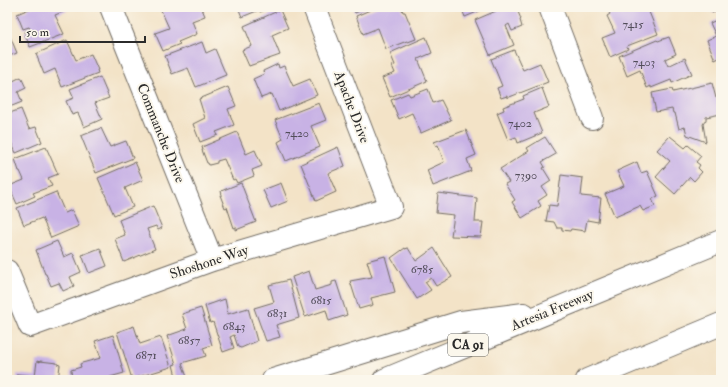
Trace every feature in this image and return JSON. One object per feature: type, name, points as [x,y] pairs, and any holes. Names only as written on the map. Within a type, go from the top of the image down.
[{"type":"main road","name":"Commanche Drive","points":[[111,7],[212,260]]},
{"type":"main road","name":"Apache Drive","points":[[314,7],[391,207]]},
{"type":"main road","points":[[550,7],[592,118]]},
{"type":"main road","name":"Shoshone Way","points":[[7,271],[30,326],[212,260],[391,207]]},
{"type":"main road","name":"Artesia Freeway","points":[[384,380],[721,241]]},
{"type":"main road","points":[[273,380],[461,322],[553,310]]},
{"type":"main road","points":[[587,380],[721,324]]},
{"type":"building","points":[[27,7],[70,7],[70,9],[55,15],[64,34],[30,47],[24,32],[30,29],[29,27],[23,29],[17,14],[29,9]]},
{"type":"building","points":[[203,7],[204,8],[202,9],[205,16],[192,21],[197,34],[178,42],[180,44],[163,51],[155,33],[169,28],[160,8]]},
{"type":"building","points":[[238,7],[273,7],[260,12],[259,10],[242,17]]},
{"type":"building","points":[[353,7],[369,7],[355,13]]},
{"type":"building","points":[[377,7],[401,7],[403,12],[405,12],[416,39],[386,49],[378,28],[363,34],[356,16]]},
{"type":"building","points":[[461,7],[489,7],[465,17]]},
{"type":"building","points":[[516,7],[521,19],[522,27],[512,31],[509,24],[506,26],[514,45],[490,55],[475,20],[496,11],[495,8]]},
{"type":"building","points":[[621,7],[647,7],[658,34],[627,46],[628,49],[610,57],[602,38],[615,33],[607,16],[610,14],[609,12]]},
{"type":"building","points":[[710,7],[721,7],[721,10],[712,13]]},
{"type":"building","points":[[280,10],[288,28],[272,35],[280,55],[249,66],[242,50],[252,46],[244,26]]},
{"type":"building","points":[[721,18],[721,57],[715,60],[707,40],[716,36],[710,23]]},
{"type":"building","points":[[7,29],[17,53],[7,57]]},
{"type":"building","points":[[426,37],[432,53],[418,59],[427,81],[390,97],[382,78],[395,73],[392,66],[395,65],[390,53]]},
{"type":"building","points":[[669,37],[676,54],[665,59],[668,66],[685,58],[692,74],[672,83],[671,80],[651,88],[651,86],[647,88],[640,70],[627,76],[619,56],[657,40],[658,41]]},
{"type":"building","points":[[67,40],[76,60],[91,54],[98,73],[62,87],[55,69],[44,74],[36,54]]},
{"type":"building","points":[[202,42],[206,53],[215,49],[226,75],[196,87],[188,68],[172,74],[165,56]]},
{"type":"building","points":[[514,50],[523,70],[540,63],[548,82],[507,98],[507,96],[501,98],[497,88],[502,86],[491,59]]},
{"type":"building","points":[[278,64],[279,68],[284,66],[293,86],[310,79],[317,95],[279,111],[272,94],[261,98],[253,79],[264,74],[263,71]]},
{"type":"building","points":[[7,65],[13,81],[21,77],[26,88],[18,92],[22,102],[7,108]]},
{"type":"building","points":[[100,77],[109,98],[95,103],[102,119],[84,127],[78,113],[72,115],[66,101],[74,98],[70,89]]},
{"type":"building","points":[[712,83],[716,98],[718,98],[721,114],[706,117],[703,124],[706,142],[687,135],[685,127],[679,129],[675,113],[673,113],[672,109],[656,112],[652,93],[672,89],[673,92]]},
{"type":"building","points":[[228,87],[236,106],[228,109],[234,125],[216,132],[218,135],[200,142],[193,124],[205,118],[199,99]]},
{"type":"building","points":[[542,88],[549,107],[534,113],[542,133],[518,143],[516,137],[508,140],[497,113],[504,110],[503,107],[524,99],[523,96]]},
{"type":"building","points":[[428,89],[433,103],[441,100],[451,120],[421,133],[412,113],[399,119],[391,100],[408,93],[410,96]]},
{"type":"building","points":[[319,103],[326,120],[311,126],[320,147],[286,161],[278,142],[283,139],[275,120]]},
{"type":"building","points":[[21,109],[29,129],[36,127],[42,142],[16,153],[7,133],[7,114]]},
{"type":"building","points":[[101,128],[110,147],[126,141],[133,158],[96,173],[81,136]]},
{"type":"building","points":[[466,130],[476,155],[467,159],[471,171],[433,186],[427,170],[444,162],[438,145],[436,146],[434,142]]},
{"type":"building","points":[[237,132],[246,154],[255,150],[262,166],[252,170],[254,176],[237,183],[235,179],[233,180],[224,159],[209,165],[207,163],[202,147]]},
{"type":"building","points":[[670,136],[685,148],[688,145],[701,156],[696,162],[700,165],[698,168],[702,172],[694,181],[690,177],[675,194],[656,177],[670,161],[657,150]]},
{"type":"building","points":[[545,137],[556,154],[542,162],[545,167],[543,168],[551,181],[542,187],[547,195],[538,201],[541,206],[522,218],[512,202],[515,200],[505,184],[509,182],[500,169],[529,151],[527,148]]},
{"type":"building","points":[[46,147],[58,174],[48,178],[52,186],[33,193],[35,196],[17,204],[9,186],[24,180],[15,159]]},
{"type":"building","points":[[338,147],[345,166],[328,173],[336,192],[316,201],[301,164]]},
{"type":"building","points":[[135,162],[143,180],[125,188],[133,207],[114,215],[98,178]]},
{"type":"building","points":[[637,162],[641,173],[647,171],[658,196],[652,199],[655,206],[643,211],[640,206],[615,217],[605,194],[624,186],[617,171]]},
{"type":"building","points":[[561,175],[583,178],[581,196],[601,198],[598,222],[587,220],[585,231],[571,229],[570,231],[562,230],[562,228],[557,228],[554,222],[546,221],[549,205],[557,206]]},
{"type":"building","points":[[241,183],[256,222],[236,230],[227,207],[225,208],[220,195],[222,195],[221,191]]},
{"type":"building","points":[[281,183],[288,201],[271,208],[263,190]]},
{"type":"building","points":[[56,192],[65,213],[72,210],[79,226],[51,238],[42,218],[24,225],[17,208]]},
{"type":"building","points":[[438,193],[477,198],[475,222],[483,222],[481,237],[451,236],[454,215],[436,213]]},
{"type":"building","points":[[153,206],[162,228],[158,230],[156,226],[147,229],[155,249],[124,262],[115,239],[125,235],[119,220]]},
{"type":"building","points":[[57,241],[64,257],[73,253],[81,272],[70,277],[74,286],[63,291],[59,283],[51,286],[36,250]]},
{"type":"building","points":[[100,248],[107,266],[89,273],[82,255]]},
{"type":"building","points":[[405,248],[408,248],[416,261],[434,248],[452,277],[436,286],[431,278],[425,282],[431,290],[417,299],[391,258]]},
{"type":"building","points":[[385,256],[395,292],[371,298],[373,305],[359,309],[350,281],[372,277],[367,261]]},
{"type":"building","points":[[309,271],[315,290],[332,285],[332,282],[336,281],[347,315],[329,321],[326,310],[305,317],[292,277]]},
{"type":"building","points":[[289,280],[299,318],[276,325],[280,337],[266,341],[254,308],[274,302],[269,285]]},
{"type":"building","points":[[225,299],[228,314],[248,308],[257,341],[241,348],[238,347],[234,335],[230,337],[234,348],[223,352],[213,322],[210,323],[205,306]]},
{"type":"building","points":[[201,308],[212,345],[203,348],[206,356],[182,363],[187,377],[177,380],[173,365],[176,364],[167,336],[187,329],[182,314]]},
{"type":"building","points":[[134,326],[140,344],[161,337],[171,367],[132,379],[117,332]]},
{"type":"building","points":[[113,335],[124,373],[110,377],[111,380],[72,380],[71,370],[81,367],[80,364],[82,363],[101,358],[95,341]]},
{"type":"building","points":[[37,361],[57,363],[60,365],[58,380],[17,380],[17,374],[35,376]]}]
